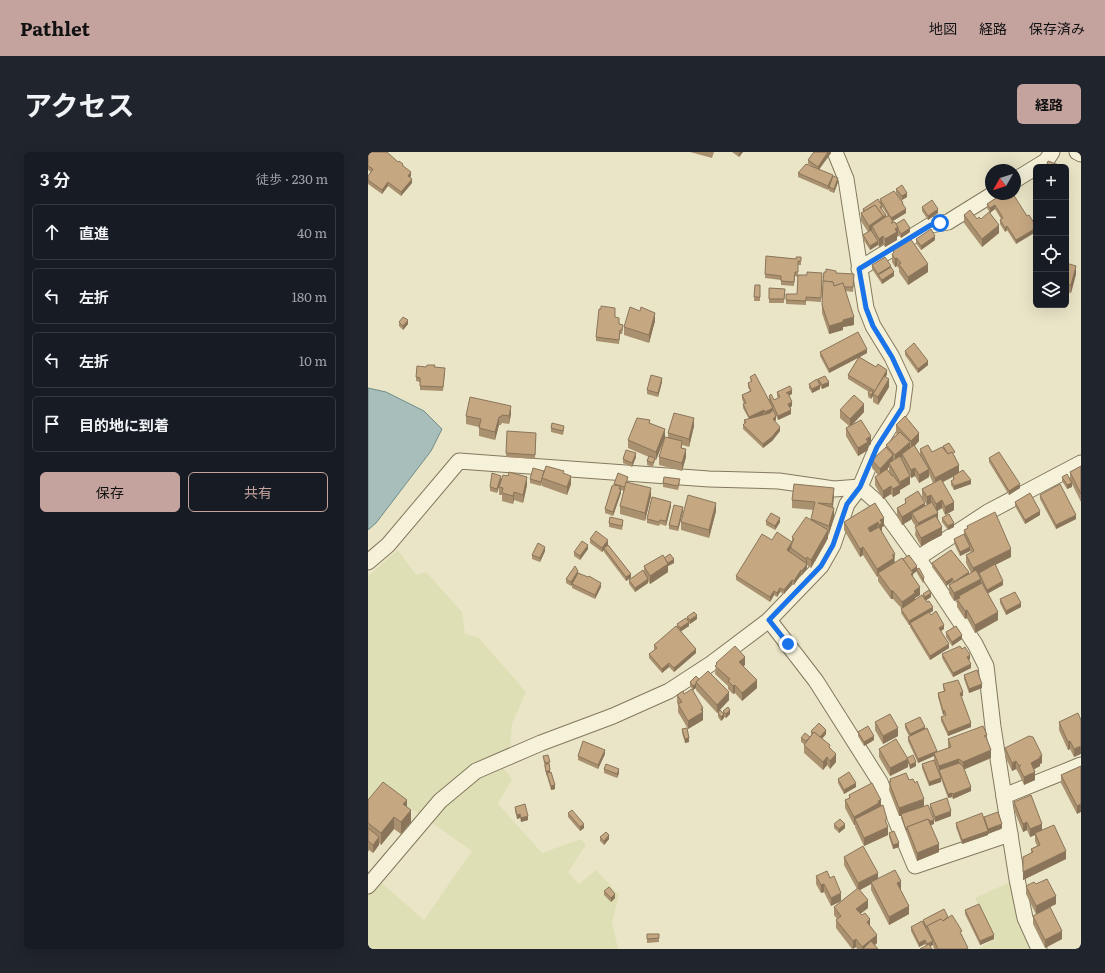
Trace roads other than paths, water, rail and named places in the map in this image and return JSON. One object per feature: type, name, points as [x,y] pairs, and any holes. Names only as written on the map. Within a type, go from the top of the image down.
[{"type":"street","points":[[368,886],[440,801],[476,771],[541,743],[613,716],[669,691],[712,663],[769,620],[821,566],[833,545],[847,504],[860,487],[877,447],[902,408],[905,385],[892,357],[873,326],[866,308],[859,269],[859,253],[846,179],[835,152]]},
{"type":"street","points":[[1021,176],[1046,161],[1052,152]]},
{"type":"street","points":[[1077,152],[1081,154]]},
{"type":"street","points":[[859,269],[931,225],[948,222],[985,199]]},
{"type":"street","points":[[368,562],[388,545],[458,461],[701,478],[779,481],[834,489],[860,487],[878,503],[918,558],[975,644],[986,666],[993,728],[1025,918],[1039,949]]},
{"type":"street","points":[[918,558],[988,512],[1081,464]]},
{"type":"street","points":[[769,620],[816,681],[880,782],[915,866],[1010,834]]},
{"type":"street","points":[[1004,796],[1081,765]]},
{"type":"water","points":[[368,388],[386,392],[424,411],[442,429],[431,451],[376,523],[368,530]]}]
